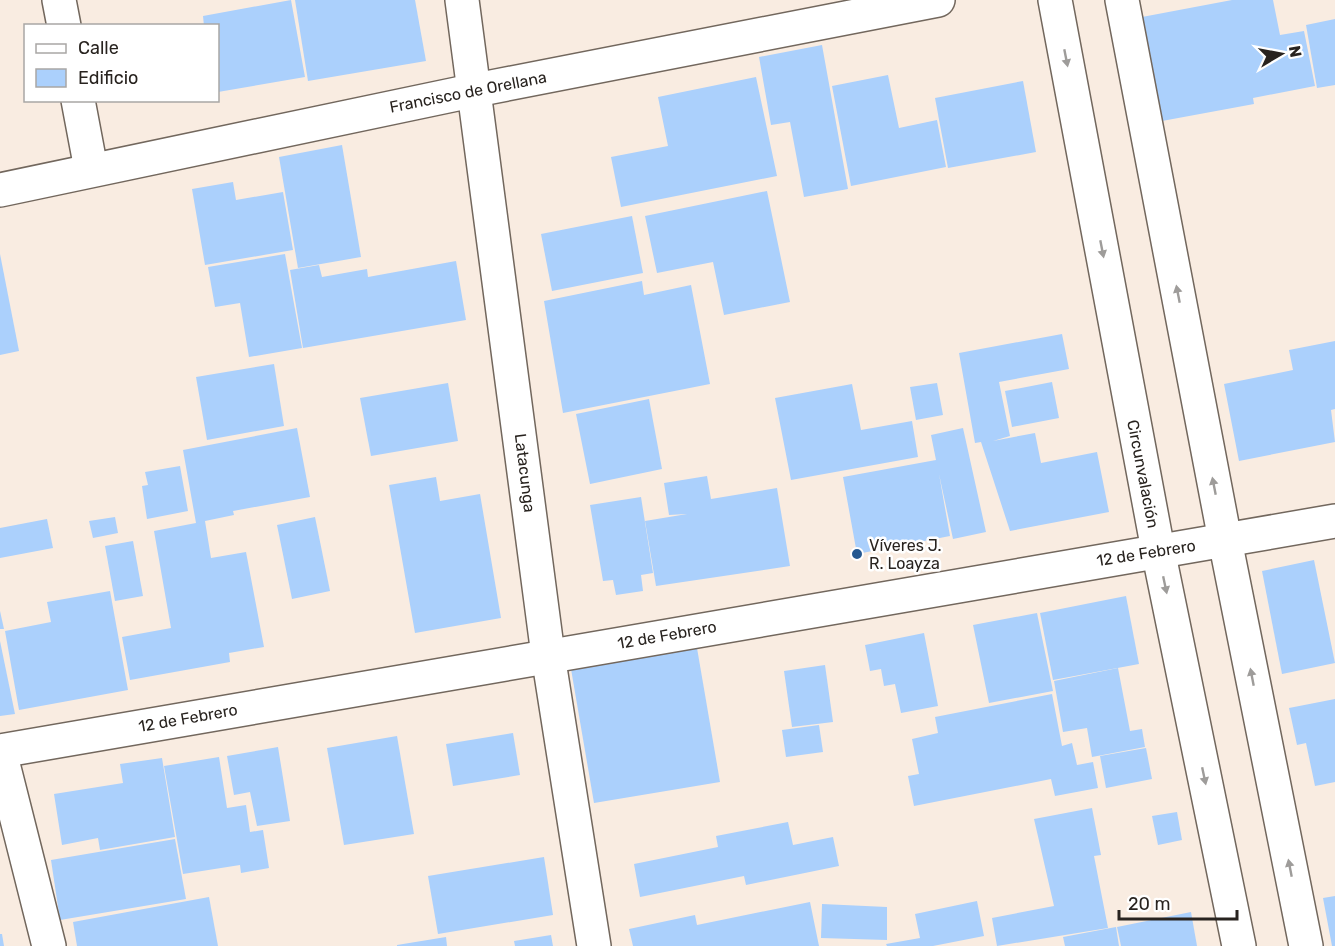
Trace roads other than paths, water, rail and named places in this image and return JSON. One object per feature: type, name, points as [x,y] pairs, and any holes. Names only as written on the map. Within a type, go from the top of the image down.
[{"type":"street","points":[[59,0],[64,24]]},
{"type":"street","name":"Latacunga","points":[[462,0],[476,90],[548,655],[594,946]]},
{"type":"street","name":"Francisco de Orellana","points":[[0,190],[91,169],[476,90],[938,0]]},
{"type":"street","name":"Circunvalación","points":[[1055,0],[1158,550],[1239,946]]},
{"type":"street","points":[[1122,0],[1225,540],[1306,946]]},
{"type":"street","points":[[78,102],[91,169]]},
{"type":"street","name":"12 de Febrero","points":[[0,751],[1335,521]]},
{"type":"street","points":[[0,751],[49,946]]},
{"type":"place","name":"Víveres J. R. Loayza","points":[[857,554]]}]
